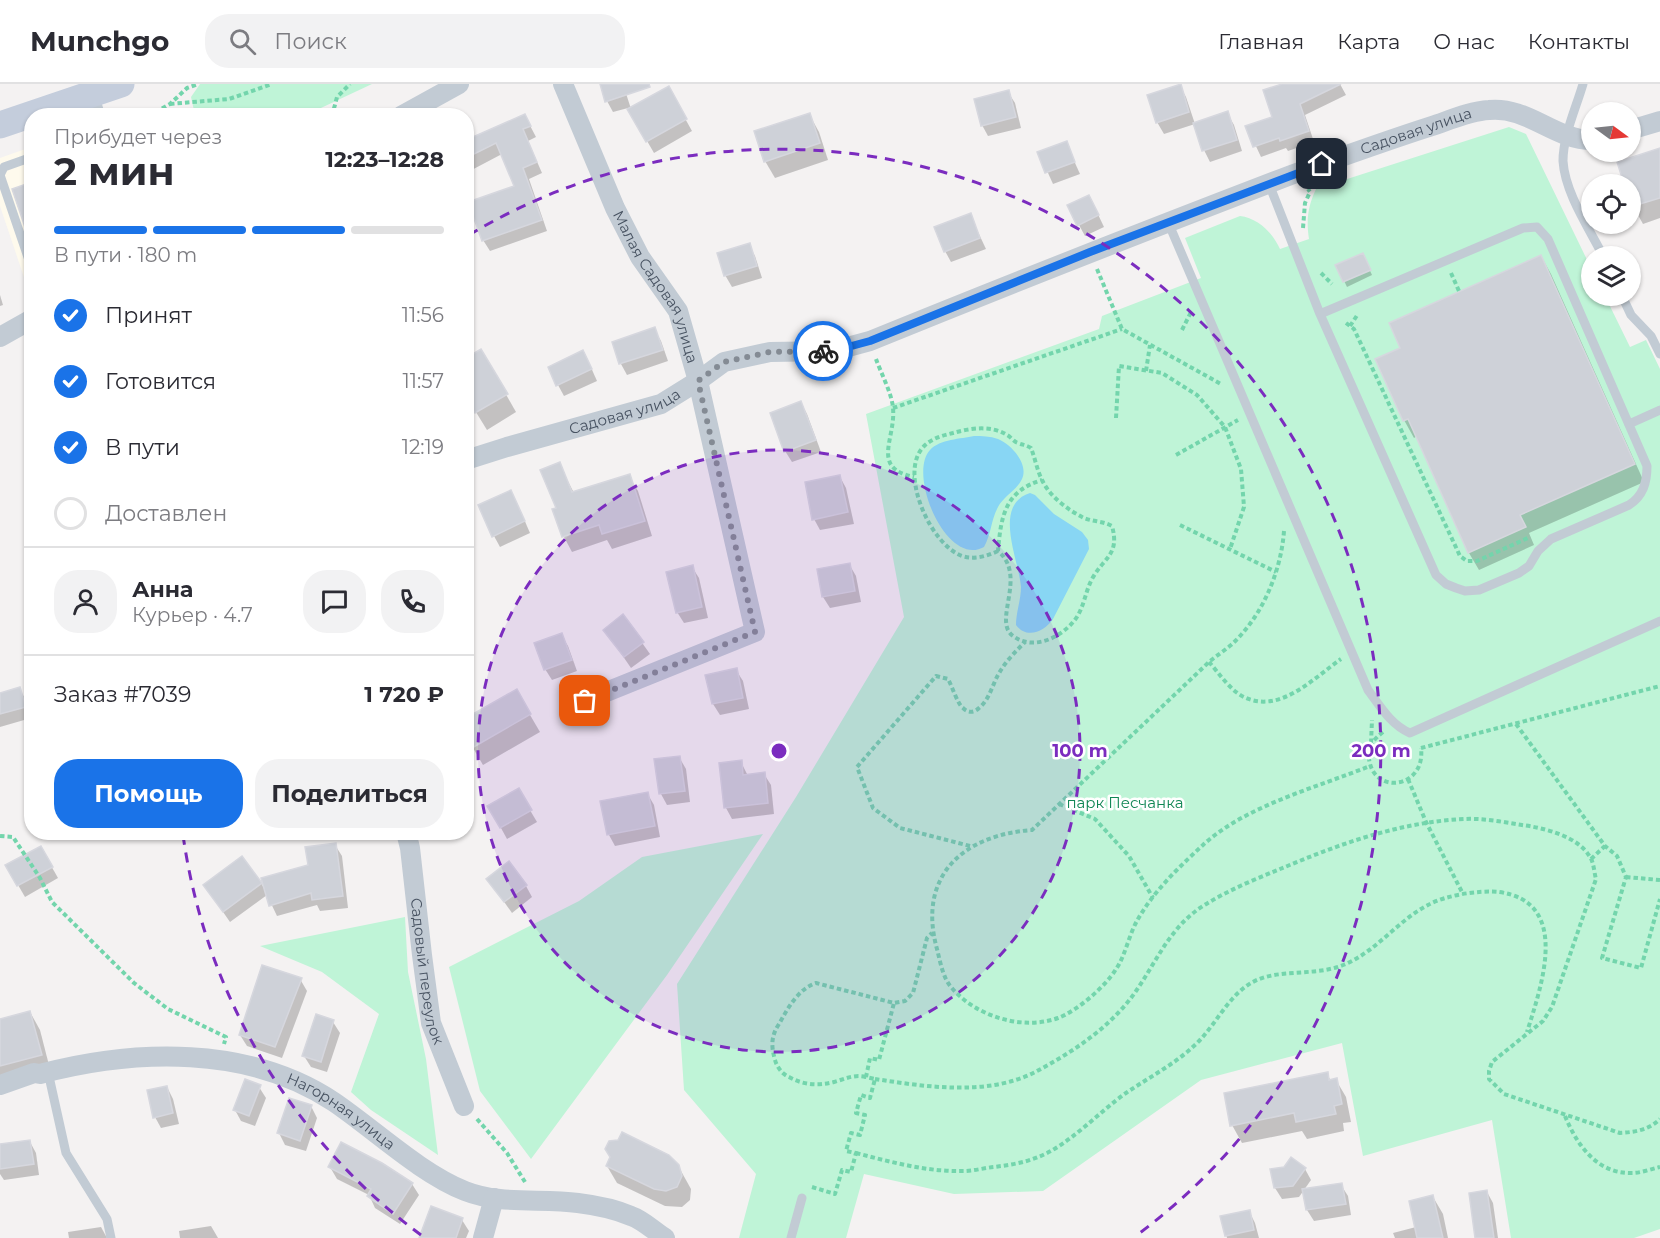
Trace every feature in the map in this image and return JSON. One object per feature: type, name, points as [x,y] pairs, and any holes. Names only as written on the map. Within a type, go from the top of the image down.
[{"type":"main road","points":[[54,108],[105,93]]},
{"type":"main road","points":[[0,124],[24,117]]},
{"type":"street","points":[[416,108],[459,84]]},
{"type":"street","name":"Малая Садовая улица","points":[[562,84],[615,208],[640,257],[678,312],[698,381],[755,632],[585,701]]},
{"type":"street","name":"Садовая улица","points":[[474,457],[661,405],[724,362],[770,352],[833,351],[870,341],[1090,252],[1363,148],[1489,110],[1522,113],[1568,136],[1581,138]]},
{"type":"street","points":[[1641,126],[1660,120]]},
{"type":"street","points":[[0,337],[24,324]]},
{"type":"street","name":"Садовый переулок","points":[[408,840],[431,1023],[464,1106]]},
{"type":"street","name":"Нагорная улица","points":[[0,1085],[34,1074],[91,1064],[158,1057],[220,1059],[271,1072],[332,1100],[437,1178],[467,1192],[494,1198],[579,1203],[632,1216],[665,1238]]},
{"type":"street","points":[[483,1238],[494,1198]]},
{"type":"lane","points":[[1583,84],[1563,159],[1566,182],[1598,246]]},
{"type":"lane","points":[[24,161],[4,167],[0,175],[24,246]]},
{"type":"lane","points":[[1269,184],[1320,314],[1436,575],[1446,584],[1465,591],[1479,590],[1519,573],[1529,566],[1538,551],[1551,539],[1638,500],[1647,479],[1647,466],[1548,239],[1537,226],[1523,228],[1320,314]]},
{"type":"lane","points":[[1168,222],[1368,690],[1389,718],[1406,731],[1660,621]]},
{"type":"lane","points":[[1627,306],[1631,315],[1651,336],[1660,354]]},
{"type":"lane","points":[[1629,424],[1660,410]]},
{"type":"lane","points":[[48,1072],[66,1153],[107,1219],[111,1238]]},
{"type":"lane","points":[[791,1238],[802,1198]]},
{"type":"path","points":[[163,108],[187,88],[198,84]]},
{"type":"path","points":[[170,104],[229,99],[273,84]]},
{"type":"path","points":[[334,108],[337,97],[350,84]]},
{"type":"path","points":[[1303,232],[1305,202],[1310,192]]},
{"type":"path","points":[[1090,252],[1122,329],[1228,388],[1246,403]]},
{"type":"path","points":[[1316,266],[1324,279],[1332,284]]},
{"type":"path","points":[[1451,273],[1459,291]]},
{"type":"path","points":[[1346,322],[1354,329],[1460,556],[1467,561],[1477,561],[1531,536]]},
{"type":"path","points":[[893,408],[1122,329]]},
{"type":"path","points":[[870,341],[893,408],[888,453],[891,466],[899,474],[914,477]]},
{"type":"path","points":[[1146,371],[1150,344]]},
{"type":"path","points":[[1116,418],[1119,366],[1161,373],[1197,394],[1225,427],[1241,469],[1244,507],[1230,549]]},
{"type":"path","points":[[1176,455],[1225,427]]},
{"type":"path","points":[[974,428],[991,429],[1006,434],[1019,444],[1031,448],[1042,480],[1058,500],[1075,514],[1092,522],[1105,522],[1112,526],[1114,543],[1112,552],[1092,579],[1074,621],[1050,639],[1036,643],[1025,642],[1013,636],[1005,623],[1011,579],[1008,565],[998,551],[970,558],[960,555],[942,542],[932,529],[914,477],[915,463],[919,452],[927,443],[939,436],[974,428]]},
{"type":"path","points":[[998,551],[1000,525],[1005,508],[1027,485],[1042,480]]},
{"type":"path","points":[[1180,525],[1276,572]]},
{"type":"path","points":[[1284,529],[1276,572],[1264,600],[1232,644],[1209,662],[1032,830],[1007,832],[971,846],[956,856],[942,876],[933,899],[932,933],[949,986],[969,1005],[994,1017],[1026,1023],[1059,1018],[1097,994],[1118,968],[1138,919],[1153,898],[1205,843],[1237,821],[1266,806],[1370,766]]},
{"type":"path","points":[[971,846],[900,828],[873,808],[856,767],[936,676],[948,679],[965,711],[977,710],[984,703],[998,675],[1011,656],[1025,642]]},
{"type":"path","points":[[1209,662],[1245,698],[1267,703],[1285,699],[1352,652]]},
{"type":"path","points":[[1421,748],[1660,686]]},
{"type":"path","points":[[1516,724],[1605,846],[1617,856],[1626,877],[1602,958],[1641,968],[1660,899]]},
{"type":"path","points":[[1392,729],[1406,731],[1421,748],[1420,766],[1415,774],[1399,783],[1381,779],[1370,766],[1368,755],[1370,746],[1375,738],[1392,729]]},
{"type":"path","points":[[1408,779],[1426,822],[1462,894]]},
{"type":"path","points":[[1059,804],[1095,819],[1129,856],[1153,898]]},
{"type":"path","points":[[932,933],[927,938],[913,993],[905,1001],[894,1003],[816,983],[807,986],[799,993],[772,1037],[776,1065],[784,1075],[799,1083],[815,1084],[831,1083],[858,1075],[917,1085],[966,1087],[1005,1084],[1038,1071],[1084,1042],[1108,1023],[1132,997],[1167,941],[1184,921],[1203,906],[1257,878],[1370,835],[1426,822],[1466,818],[1539,827],[1567,838],[1585,850],[1592,859],[1596,879],[1552,1006],[1542,1021],[1492,1062],[1489,1079],[1504,1094],[1620,1133],[1639,1131],[1655,1124],[1660,1119]]},
{"type":"path","points":[[0,836],[13,837],[40,878],[52,903],[134,983],[168,1010],[226,1037]]},
{"type":"path","points":[[1592,859],[1605,846]]},
{"type":"path","points":[[1626,877],[1660,880]]},
{"type":"path","points":[[875,1079],[870,1098],[861,1095],[856,1113],[866,1115],[860,1135],[851,1133],[846,1151],[942,1171],[964,1171],[1019,1163],[1040,1157],[1059,1145],[1125,1093],[1172,1063],[1200,1040],[1235,996],[1251,982],[1270,975],[1326,971],[1347,964],[1375,947],[1400,924],[1429,904],[1462,894],[1489,891],[1510,894],[1523,899],[1536,911],[1544,928],[1546,958],[1539,993],[1527,1033]]},
{"type":"path","points":[[866,1077],[870,1058],[879,1060],[894,1003]]},
{"type":"path","points":[[464,1106],[507,1153],[535,1200]]},
{"type":"path","points":[[1564,1115],[1574,1136],[1595,1162],[1620,1172],[1634,1173],[1660,1167]]},
{"type":"path","points":[[802,1198],[805,1185],[835,1194],[842,1170],[851,1172],[856,1153]]},
{"type":"shaded area","points":[[24,149],[24,277],[0,206],[0,158]]},
{"type":"green space","points":[[200,84],[372,84],[321,108],[193,108],[191,97]]},
{"type":"green space","name":"парк Песчанка","points":[[1509,127],[1526,134],[1581,247],[1581,306],[1610,306],[1630,347],[1646,340],[1660,369],[1660,1229],[1634,1238],[1511,1238],[1492,1120],[1363,1156],[1342,1043],[1201,1080],[1043,1191],[954,1194],[864,1174],[846,1238],[739,1238],[756,1174],[684,1090],[677,984],[796,797],[904,617],[866,414],[1099,329],[1102,316],[1201,278],[1185,238],[1240,216],[1247,217],[1264,227],[1280,249],[1309,239],[1308,213],[1316,189]]},
{"type":"green space","points":[[763,834],[667,975],[531,1159],[480,1091],[449,967],[579,901],[642,857]]},
{"type":"green space","points":[[405,917],[408,972],[426,1059],[438,1155],[371,1110],[351,1092],[379,1014],[322,972],[260,946]]},
{"type":"water","points":[[974,436],[995,438],[1008,445],[1018,455],[1024,473],[1020,483],[998,507],[984,547],[970,550],[957,544],[934,516],[927,497],[924,462],[934,446]]},
{"type":"water","points":[[1030,493],[1054,514],[1082,532],[1088,540],[1089,549],[1053,619],[1041,630],[1030,633],[1020,630],[1016,625],[1021,587],[1010,534],[1010,521],[1012,509],[1019,499]]},
{"type":"building","points":[[600,84],[649,84],[650,87],[605,102]]},
{"type":"building","points":[[1181,84],[1189,112],[1156,123],[1147,95]]},
{"type":"building","points":[[1282,84],[1341,84],[1300,104],[1309,131],[1253,147],[1245,126],[1272,117],[1263,90]]},
{"type":"building","points":[[669,86],[687,119],[646,142],[627,109]]},
{"type":"building","points":[[1009,90],[1016,117],[981,126],[974,99]]},
{"type":"building","points":[[1228,111],[1237,140],[1202,151],[1193,123]]},
{"type":"building","points":[[810,113],[820,143],[764,162],[754,131]]},
{"type":"building","points":[[525,114],[531,126],[523,129],[537,162],[523,168],[542,220],[482,241],[474,219],[474,200],[514,186],[496,143],[474,154],[474,136]]},
{"type":"building","points":[[1067,141],[1075,162],[1045,173],[1037,152]]},
{"type":"building","points":[[1660,148],[1660,198],[1641,204],[1641,174],[1621,174],[1617,162],[1641,162],[1641,154]]},
{"type":"building","points":[[24,185],[24,224],[12,189]]},
{"type":"building","points":[[1089,195],[1099,215],[1077,226],[1067,205]]},
{"type":"building","points":[[971,213],[980,238],[944,252],[934,227]]},
{"type":"building","points":[[750,243],[757,266],[724,276],[717,253]]},
{"type":"building","points":[[1363,253],[1371,270],[1343,282],[1335,265]]},
{"type":"building","points":[[1541,255],[1635,464],[1520,515],[1526,527],[1468,553],[1408,419],[1403,421],[1375,359],[1400,348],[1389,323]]},
{"type":"building","points":[[655,327],[663,350],[619,364],[612,342]]},
{"type":"building","points":[[481,349],[508,394],[475,413],[474,411],[474,353]]},
{"type":"building","points":[[583,350],[592,369],[556,386],[548,367]]},
{"type":"building","points":[[801,401],[816,440],[784,452],[770,413]]},
{"type":"building","points":[[560,462],[572,492],[630,474],[645,521],[602,534],[599,525],[562,537],[552,509],[556,508],[540,470]]},
{"type":"building","points":[[840,475],[848,512],[812,520],[805,482]]},
{"type":"building","points":[[511,490],[525,521],[492,537],[478,505]]},
{"type":"building","points":[[850,563],[855,591],[822,597],[817,569]]},
{"type":"building","points":[[693,565],[702,607],[676,613],[666,572]]},
{"type":"building","points":[[623,614],[644,642],[624,657],[603,630]]},
{"type":"building","points":[[562,633],[572,660],[544,670],[534,643]]},
{"type":"building","points":[[737,668],[743,698],[712,704],[705,675]]},
{"type":"building","points":[[20,687],[24,708],[0,714],[0,693]]},
{"type":"building","points":[[517,689],[531,714],[474,747],[474,713]]},
{"type":"building","points":[[680,756],[685,791],[659,794],[654,759]]},
{"type":"building","points":[[742,760],[743,775],[765,772],[768,803],[724,808],[719,763]]},
{"type":"building","points":[[519,788],[532,810],[500,828],[487,806]]},
{"type":"building","points":[[648,792],[655,826],[607,835],[600,801]]},
{"type":"building","points":[[336,843],[343,896],[312,900],[311,893],[269,906],[261,878],[308,865],[305,847]]},
{"type":"building","points":[[41,846],[53,867],[17,886],[5,865]]},
{"type":"building","points":[[242,856],[262,883],[223,912],[203,885]]},
{"type":"building","points":[[509,861],[527,885],[504,902],[486,879]]},
{"type":"building","points":[[262,965],[302,978],[275,1047],[239,1035]]},
{"type":"building","points":[[30,1011],[42,1055],[0,1066],[0,1019]]},
{"type":"building","points":[[316,1014],[334,1020],[321,1062],[302,1056]]},
{"type":"building","points":[[1328,1072],[1329,1080],[1337,1078],[1342,1104],[1334,1106],[1336,1114],[1296,1122],[1294,1113],[1230,1126],[1224,1093]]},
{"type":"building","points":[[245,1079],[261,1085],[249,1116],[233,1110]]},
{"type":"building","points":[[167,1086],[173,1113],[153,1118],[147,1090]]},
{"type":"building","points":[[289,1098],[312,1105],[300,1141],[277,1133]]},
{"type":"building","points":[[622,1132],[669,1155],[679,1165],[682,1176],[677,1187],[666,1191],[654,1189],[606,1166],[610,1157],[605,1149],[609,1141],[618,1140]]},
{"type":"building","points":[[30,1140],[34,1164],[0,1169],[0,1144]]},
{"type":"building","points":[[341,1142],[382,1163],[413,1183],[393,1214],[367,1196],[371,1189],[328,1167]]},
{"type":"building","points":[[1291,1157],[1306,1168],[1293,1186],[1274,1188],[1270,1169],[1284,1167]]},
{"type":"building","points":[[1342,1183],[1346,1204],[1306,1210],[1302,1189]]},
{"type":"building","points":[[1487,1190],[1494,1238],[1475,1238],[1469,1193]]},
{"type":"building","points":[[1433,1195],[1443,1238],[1417,1238],[1409,1201]]},
{"type":"building","points":[[431,1206],[463,1218],[456,1238],[419,1238]]},
{"type":"building","points":[[1250,1210],[1254,1230],[1225,1236],[1220,1216]]},
{"type":"way so far","points":[[585,701],[755,632],[698,381],[724,362],[770,352],[823,351]]},
{"type":"route","points":[[823,351],[833,351],[870,341],[1090,252],[1322,164]]}]
